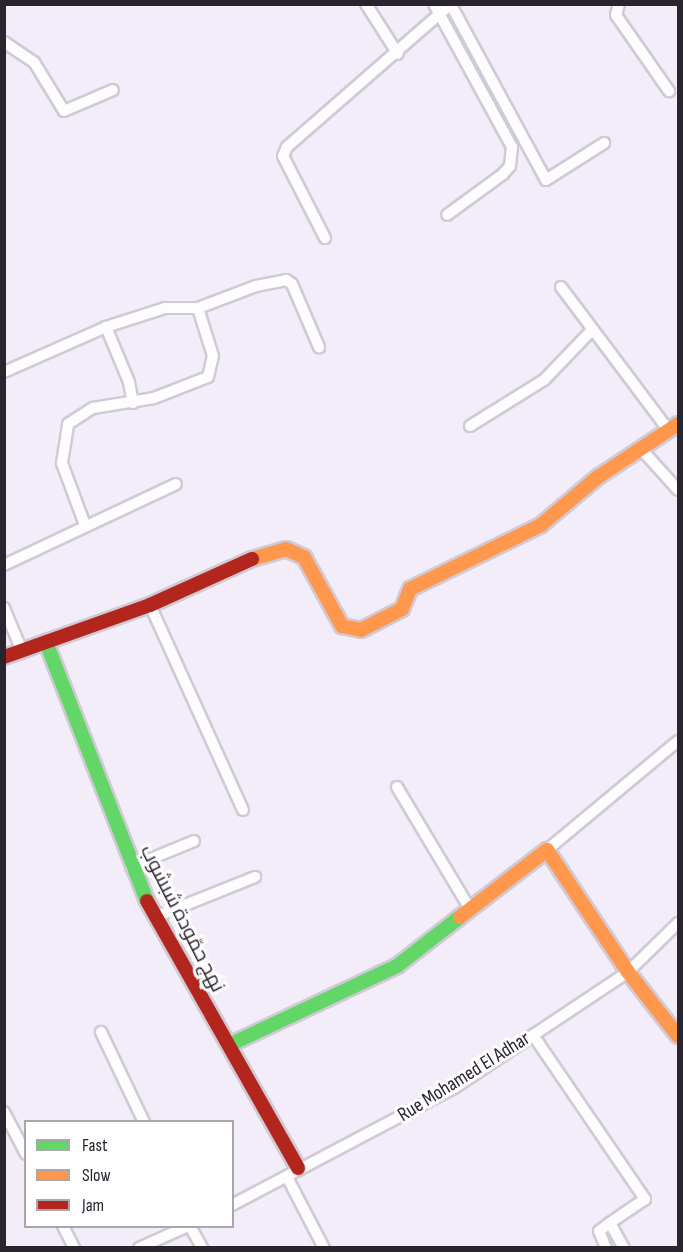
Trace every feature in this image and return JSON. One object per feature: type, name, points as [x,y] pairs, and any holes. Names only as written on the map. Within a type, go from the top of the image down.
[{"type":"street","points":[[366,4],[398,54]]},
{"type":"street","points":[[434,4],[507,132],[513,157],[503,174],[447,215]]},
{"type":"street","points":[[619,4],[616,15],[669,91]]},
{"type":"street","points":[[325,238],[284,156],[286,147],[398,54],[451,5],[546,180],[604,143]]},
{"type":"street","points":[[4,42],[34,62],[64,111],[113,90]]},
{"type":"street","points":[[4,372],[105,327],[165,308],[198,308],[256,286],[286,280],[292,284],[319,347]]},
{"type":"street","points":[[4,657],[150,604],[268,552],[295,549],[304,557],[337,621],[348,629],[361,630],[402,609],[410,589],[541,525],[598,477],[674,428],[591,331],[561,287]]},
{"type":"street","points":[[85,525],[62,463],[68,424],[93,408],[133,403],[199,382],[210,374],[213,356],[198,308]]},
{"type":"street","points":[[105,327],[129,382],[133,403]]},
{"type":"street","points":[[470,426],[544,380],[591,331]]},
{"type":"street","points":[[643,450],[678,490]]},
{"type":"street","points":[[4,566],[85,525],[176,484]]},
{"type":"street","points":[[150,604],[243,810]]},
{"type":"street","points":[[4,608],[22,651]]},
{"type":"street","name":"نهج حمّودة شبشوب","points":[[46,642],[131,867],[156,917],[229,1045],[292,1172]]},
{"type":"street","points":[[229,1045],[397,966],[547,850],[678,741]]},
{"type":"street","points":[[397,786],[470,909]]},
{"type":"street","points":[[131,867],[194,842]]},
{"type":"street","points":[[547,850],[628,972],[678,1036]]},
{"type":"street","points":[[156,917],[255,878]]},
{"type":"street","name":"Rue Mohamed El Adhar","points":[[234,1204],[432,1101],[628,972],[677,929]]},
{"type":"street","points":[[101,1032],[143,1120]]},
{"type":"street","points":[[533,1035],[645,1198],[599,1231],[606,1248]]},
{"type":"street","points":[[4,1112],[24,1150]]},
{"type":"street","points":[[292,1172],[324,1248]]},
{"type":"street","points":[[610,1223],[624,1248]]},
{"type":"street","points":[[64,1228],[74,1248]]},
{"type":"street","points":[[139,1248],[187,1228]]},
{"type":"street","points":[[190,1228],[202,1248]]},
{"type":"traffic: fast","points":[[46,642],[147,901]]},
{"type":"traffic: fast","points":[[229,1045],[397,966],[460,917]]},
{"type":"traffic: slow","points":[[252,559],[286,549],[304,557],[342,626],[361,630],[402,609],[410,589],[541,525],[598,477],[678,424]]},
{"type":"traffic: slow","points":[[460,917],[547,850],[628,972],[678,1036]]},
{"type":"traffic: jam","points":[[4,657],[150,605],[252,559]]},
{"type":"traffic: jam","points":[[147,901],[298,1168]]}]
